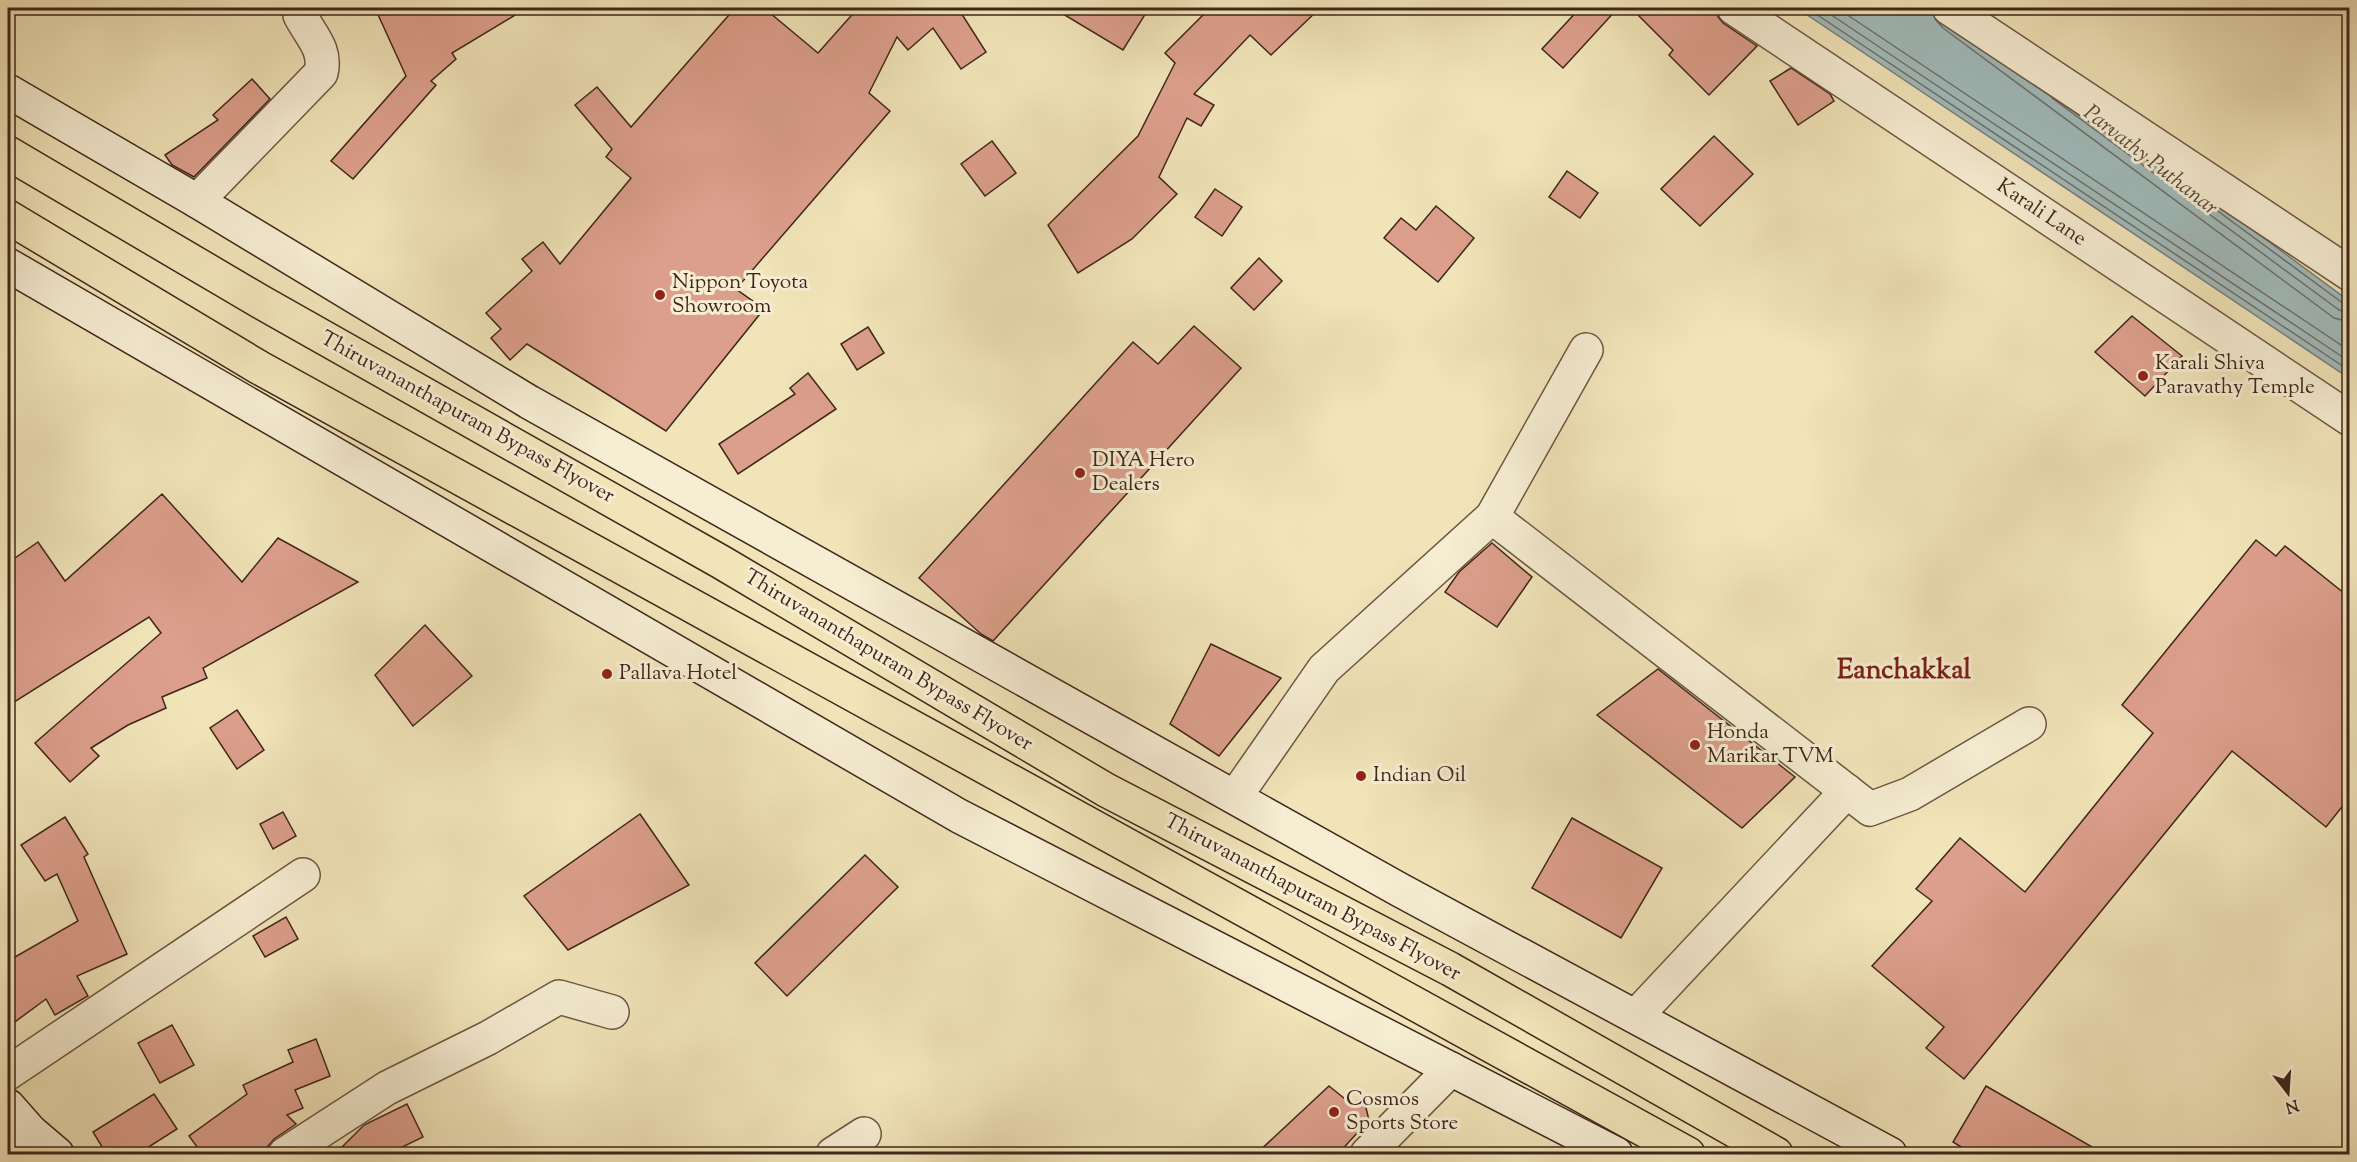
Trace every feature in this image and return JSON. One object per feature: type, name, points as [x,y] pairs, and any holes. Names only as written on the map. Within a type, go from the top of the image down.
[{"type":"highway","name":"Thiruvananthapuram Bypass Flyover","points":[[8,153],[261,302],[721,562],[1106,790],[1450,969],[1776,1155]]},
{"type":"highway","name":"Thiruvananthapuram Bypass Flyover","points":[[8,217],[260,368],[1688,1155]]},
{"type":"street","points":[[197,201],[321,74],[324,63],[321,50],[302,20],[301,8]]},
{"type":"street","name":"Karali Lane","points":[[1734,8],[2349,419]]},
{"type":"street","points":[[1949,8],[2349,274]]},
{"type":"street","points":[[8,91],[197,201],[529,402],[1400,890],[1890,1155]]},
{"type":"street","points":[[8,265],[959,816],[1616,1155]]},
{"type":"street","points":[[1234,797],[1324,669],[1492,517],[1586,350]]},
{"type":"street","points":[[1492,517],[1870,809],[1910,794],[2029,724]]},
{"type":"street","points":[[1636,1016],[1847,791]]},
{"type":"street","points":[[8,1073],[303,875]]},
{"type":"street","points":[[285,1155],[387,1088],[488,1038],[559,998],[612,1012]]},
{"type":"street","points":[[1367,1155],[1451,1069]]},
{"type":"street","points":[[8,1106],[19,1141],[57,1155]]},
{"type":"street","points":[[833,1155],[864,1134]]},
{"type":"water","name":"Parvathy Puthanar","points":[[1797,8],[1953,8],[2349,301],[2349,378]]},
{"type":"building","points":[[375,8],[527,8],[452,53],[456,59],[431,81],[436,85],[353,179],[331,161],[406,76]]},
{"type":"building","points":[[735,8],[764,8],[818,53],[858,8],[958,8],[986,52],[961,69],[933,28],[908,50],[897,37],[869,93],[890,111],[736,289],[764,309],[666,431],[527,344],[510,360],[491,338],[501,329],[486,313],[532,271],[522,259],[543,242],[560,264],[631,178],[606,157],[612,149],[575,105],[597,87],[631,127]]},
{"type":"building","points":[[1053,8],[1149,8],[1123,50]]},
{"type":"building","points":[[1210,8],[1320,8],[1271,55],[1250,35],[1194,94],[1214,105],[1201,126],[1187,118],[1159,177],[1177,194],[1132,239],[1078,273],[1048,225],[1138,136],[1175,63],[1165,53]]},
{"type":"building","points":[[1580,8],[1618,8],[1563,68],[1542,49]]},
{"type":"building","points":[[1631,8],[1715,8],[1723,23],[1757,46],[1709,95],[1669,55],[1673,50]]},
{"type":"building","points":[[1791,68],[1830,94],[1834,101],[1798,125],[1770,81]]},
{"type":"building","points":[[252,79],[270,99],[194,177],[172,165],[165,155],[218,120],[213,115]]},
{"type":"building","points":[[1714,136],[1753,174],[1700,226],[1661,189]]},
{"type":"building","points":[[992,141],[1016,173],[985,196],[961,164]]},
{"type":"building","points":[[1567,171],[1598,193],[1580,218],[1549,197]]},
{"type":"building","points":[[1215,189],[1242,207],[1222,236],[1195,217]]},
{"type":"building","points":[[1436,206],[1474,238],[1438,282],[1384,238],[1401,218],[1416,230]]},
{"type":"building","points":[[1259,258],[1282,281],[1254,310],[1231,288]]},
{"type":"building","name":"Karali Shiva Paravathy Temple","points":[[2132,316],[2182,356],[2145,396],[2095,352]]},
{"type":"building","name":"DIYA Hero Dealers","points":[[1194,326],[1241,368],[993,641],[981,634],[919,578],[1133,342],[1158,364]]},
{"type":"building","points":[[868,327],[884,353],[857,370],[841,344]]},
{"type":"building","points":[[808,373],[836,409],[738,474],[719,444],[795,394],[790,388]]},
{"type":"building","points":[[162,494],[242,582],[278,538],[358,582],[203,668],[207,678],[162,697],[166,708],[128,725],[91,748],[99,756],[70,782],[35,743],[161,633],[149,617],[8,706],[8,563],[38,542],[65,581]]},
{"type":"building","points":[[2256,540],[2276,556],[2285,546],[2349,597],[2349,798],[2326,827],[2232,751],[1964,1079],[1926,1048],[1944,1027],[1872,966],[1932,901],[1916,889],[1960,838],[2025,892],[2153,733],[2122,705]]},
{"type":"building","points":[[1492,543],[1532,577],[1497,627],[1445,592],[1459,572]]},
{"type":"building","points":[[425,625],[472,676],[413,726],[375,675]]},
{"type":"building","points":[[1211,644],[1281,678],[1219,756],[1170,724]]},
{"type":"building","name":"Honda Marikar TVM","points":[[1658,669],[1795,777],[1742,828],[1597,715]]},
{"type":"building","points":[[237,710],[264,750],[237,769],[210,728]]},
{"type":"building","points":[[283,812],[296,836],[273,849],[260,824]]},
{"type":"building","points":[[640,814],[689,885],[568,950],[524,896]]},
{"type":"building","points":[[65,817],[88,854],[84,857],[127,954],[77,976],[88,996],[55,1015],[46,999],[8,1027],[8,961],[78,921],[57,874],[45,881],[21,845]]},
{"type":"building","points":[[1572,818],[1662,868],[1621,938],[1532,888]]},
{"type":"building","points":[[865,855],[898,887],[787,996],[755,963]]},
{"type":"building","points":[[286,917],[298,939],[265,957],[253,936]]},
{"type":"building","points":[[172,1025],[194,1065],[160,1083],[138,1043]]},
{"type":"building","points":[[316,1039],[330,1076],[295,1090],[303,1108],[287,1115],[296,1124],[274,1139],[268,1146],[266,1155],[203,1155],[189,1136],[247,1094],[243,1085],[293,1062],[288,1050]]},
{"type":"building","name":"Cosmos Sports Store","points":[[1329,1086],[1350,1103],[1364,1100],[1369,1120],[1337,1155],[1255,1155]]},
{"type":"building","points":[[1986,1086],[2106,1155],[1974,1155],[1953,1142]]},
{"type":"building","points":[[154,1094],[177,1129],[136,1155],[107,1155],[93,1132]]},
{"type":"building","points":[[407,1104],[423,1137],[386,1155],[334,1155],[364,1125]]},
{"type":"place","name":"Nippon Toyota Showroom","points":[[660,295]]},
{"type":"place","name":"Karali Shiva Paravathy Temple","points":[[2143,376]]},
{"type":"place","name":"DIYA Hero Dealers","points":[[1080,473]]},
{"type":"place","name":"Pallava Hotel","points":[[607,674]]},
{"type":"place","name":"Honda Marikar TVM","points":[[1695,745]]},
{"type":"place","name":"Indian Oil","points":[[1361,776]]},
{"type":"place","name":"Cosmos Sports Store","points":[[1334,1112]]},
{"type":"district","name":"Eanchakkal","points":[[1904,671]]}]
